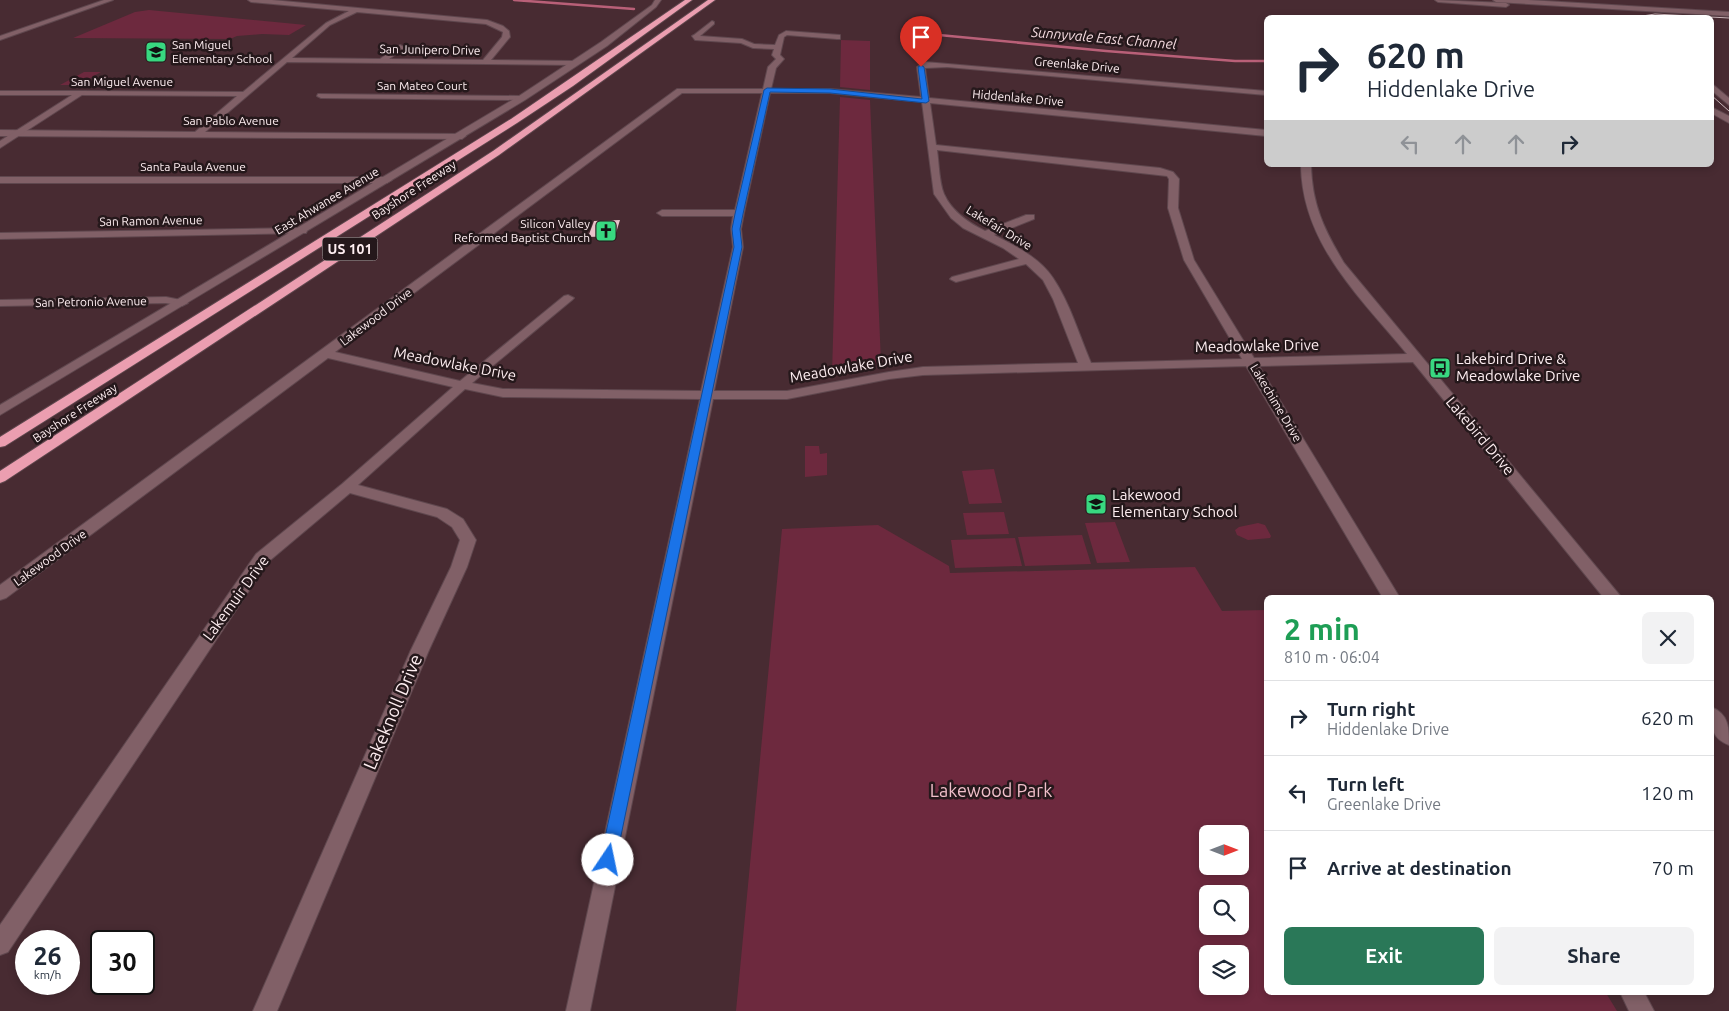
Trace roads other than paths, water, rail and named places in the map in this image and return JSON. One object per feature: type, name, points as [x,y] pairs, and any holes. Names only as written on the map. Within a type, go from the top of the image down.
[{"type":"highway","name":"Bayshore Freeway","points":[[0,444],[514,121],[689,0]]},
{"type":"highway","name":"Bayshore Freeway","points":[[0,478],[496,153],[712,0]]},
{"type":"highway","points":[[695,13],[720,3]]},
{"type":"highway","points":[[642,34],[658,13],[669,4]]},
{"type":"street","points":[[0,38],[110,0]]},
{"type":"street","points":[[252,0],[487,22],[501,27],[506,31],[506,37],[485,62]]},
{"type":"street","name":"East Ahwanee Avenue","points":[[1,410],[462,136],[575,63],[654,6],[658,0]]},
{"type":"street","points":[[1438,0],[1612,12],[1729,14]]},
{"type":"street","points":[[1496,0],[1632,15]]},
{"type":"street","points":[[1604,0],[1612,12]]},
{"type":"street","points":[[196,134],[328,24],[356,10]]},
{"type":"street","points":[[1714,20],[1729,22]]},
{"type":"street","points":[[712,23],[696,36],[698,38],[742,42],[752,46],[777,47]]},
{"type":"street","points":[[578,1011],[627,766],[738,247],[736,229],[739,214],[772,67],[780,59],[776,54],[777,47],[781,36],[786,33],[836,37]]},
{"type":"street","points":[[382,61],[400,47]]},
{"type":"street","name":"San Junipero Drive","points":[[285,60],[575,63]]},
{"type":"street","name":"Greenlake Drive","points":[[926,101],[921,67],[925,64],[1264,93]]},
{"type":"street","points":[[1714,88],[1729,103]]},
{"type":"street","name":"Hiddenlake Drive","points":[[767,90],[830,91],[1264,134]]},
{"type":"street","name":"Lakewood Drive","points":[[0,594],[680,91],[767,90]]},
{"type":"street","name":"San Miguel Avenue","points":[[0,93],[244,94]]},
{"type":"street","points":[[0,145],[81,93]]},
{"type":"street","name":"San Mateo Court","points":[[321,96],[522,98]]},
{"type":"street","name":"Lakefair Drive","points":[[926,101],[939,194],[945,204],[967,226],[1028,260],[1048,278],[1086,367]]},
{"type":"street","points":[[1716,115],[1729,120]]},
{"type":"street","name":"San Pablo Avenue","points":[[0,133],[462,136]]},
{"type":"street","name":"Lakechime Drive","points":[[933,147],[1160,170],[1170,174],[1174,179],[1173,208],[1189,260],[1390,595]]},
{"type":"street","name":"Lakebird Drive","points":[[1306,167],[1305,184],[1308,202],[1318,228],[1339,264],[1612,595]]},
{"type":"street","name":"Santa Paula Avenue","points":[[0,180],[387,180]]},
{"type":"street","points":[[662,213],[739,214]]},
{"type":"street","points":[[985,235],[1030,217]]},
{"type":"street","name":"San Ramon Avenue","points":[[0,236],[302,232]]},
{"type":"street","points":[[956,279],[1028,260]]},
{"type":"street","name":"Lakemuir Drive","points":[[0,944],[9,917],[262,558],[347,487],[462,385],[568,298]]},
{"type":"street","name":"San Petronio Avenue","points":[[0,303],[166,300],[182,303]]},
{"type":"street","name":"Meadowlake Drive","points":[[326,354],[503,393],[561,395],[787,395],[820,390],[872,376],[923,371],[1416,358]]},
{"type":"street","name":"Lakeknoll Drive","points":[[266,1011],[420,650],[459,567],[468,540],[458,523],[442,513],[347,487]]},
{"type":"street","points":[[1714,720],[1729,737]]},
{"type":"street","points":[[1633,995],[1642,1011]]},
{"type":"waterway","name":"Sunnyvale East Channel","points":[[514,0],[634,9]]},
{"type":"waterway","name":"Sunnyvale East Channel","points":[[939,35],[1106,51],[1235,61],[1264,61]]},
{"type":"tram line","points":[[1649,15],[1674,15]]},
{"type":"tram line","points":[[1714,17],[1729,18]]},
{"type":"tram line","points":[[1714,98],[1729,111]]},
{"type":"place","name":"San Miguel Elementary School","points":[[156,52]]},
{"type":"place","name":"Silicon Valley Reformed Baptist Church","points":[[606,231]]},
{"type":"place","name":"Lakebird Drive & Meadowlake Drive","points":[[1440,368]]},
{"type":"place","name":"Lakewood Elementary School","points":[[1096,504]]},
{"type":"park label","name":"Lakewood Park","points":[[991,791]]}]
